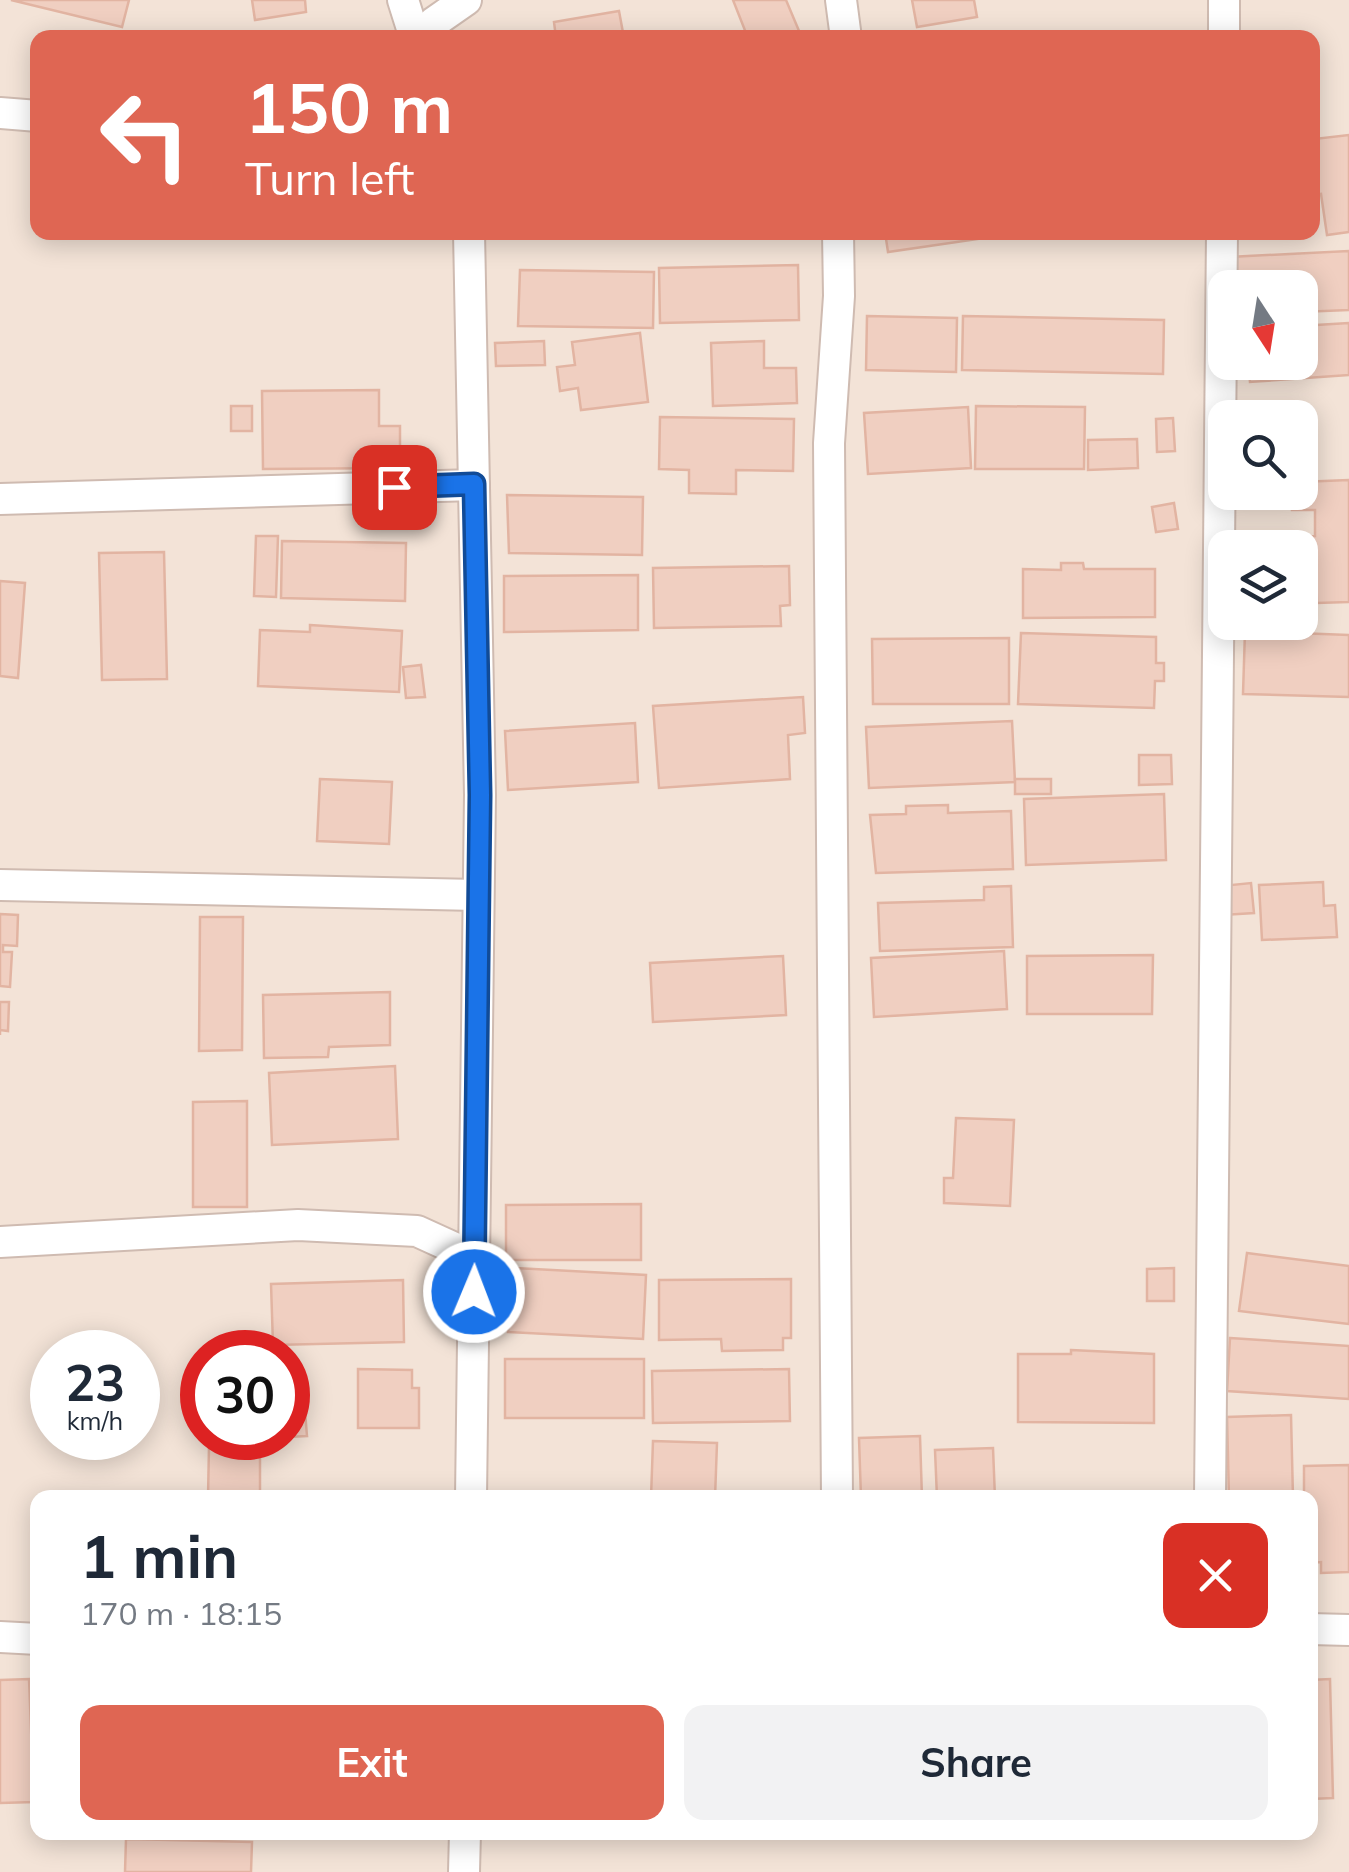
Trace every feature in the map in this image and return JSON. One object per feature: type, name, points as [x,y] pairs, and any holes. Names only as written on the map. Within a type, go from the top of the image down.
[{"type":"street","points":[[404,0],[413,30]]},
{"type":"street","points":[[431,30],[433,23],[466,0]]},
{"type":"street","points":[[841,0],[845,30]]},
{"type":"street","points":[[1224,0],[1224,30]]},
{"type":"street","points":[[0,113],[30,115]]},
{"type":"street","points":[[469,240],[480,795],[471,1490]]},
{"type":"street","points":[[837,1490],[829,443],[839,296],[838,240]]},
{"type":"street","points":[[1210,1490],[1222,240]]},
{"type":"street","points":[[0,499],[474,484]]},
{"type":"street","points":[[0,885],[477,895]]},
{"type":"street","points":[[0,1242],[298,1225],[417,1231],[474,1257]]},
{"type":"street","points":[[1318,1629],[1349,1630]]},
{"type":"street","points":[[0,1636],[30,1638]]},
{"type":"street","points":[[464,1872],[465,1840]]},
{"type":"shaded area","points":[[0,0],[1349,0],[1349,1872],[0,1872]]},
{"type":"building","points":[[11,0],[129,0],[122,27]]},
{"type":"building","points":[[252,0],[305,0],[306,12],[255,20]]},
{"type":"building","points":[[733,0],[786,0],[799,30],[745,30]]},
{"type":"building","points":[[912,0],[974,0],[977,17],[917,27]]},
{"type":"building","points":[[619,11],[623,30],[555,30],[554,22]]},
{"type":"building","points":[[1349,135],[1349,232],[1327,235],[1320,194],[1320,138]]},
{"type":"building","points":[[886,240],[971,240],[888,252]]},
{"type":"building","points":[[1349,251],[1349,310],[1318,311],[1318,270],[1229,270],[1229,257]]},
{"type":"building","points":[[798,265],[799,320],[660,323],[659,268]]},
{"type":"building","points":[[520,270],[654,272],[653,328],[518,326]]},
{"type":"building","points":[[867,316],[957,318],[956,372],[866,370]]},
{"type":"building","points":[[963,316],[1164,320],[1163,374],[962,370]]},
{"type":"building","points":[[1349,323],[1349,375],[1318,377],[1318,325]]},
{"type":"building","points":[[640,333],[648,402],[581,410],[578,388],[560,391],[557,367],[575,365],[572,342]]},
{"type":"building","points":[[544,341],[545,365],[496,366],[495,343]]},
{"type":"building","points":[[764,341],[764,368],[796,368],[797,403],[713,406],[711,343]]},
{"type":"building","points":[[379,390],[379,426],[400,426],[400,468],[263,469],[262,391]]},
{"type":"building","points":[[231,406],[252,406],[252,431],[231,431]]},
{"type":"building","points":[[976,406],[1085,407],[1084,469],[975,469]]},
{"type":"building","points":[[968,407],[971,468],[868,474],[864,413]]},
{"type":"building","points":[[660,417],[794,419],[793,471],[736,470],[736,494],[689,493],[689,470],[659,469]]},
{"type":"building","points":[[1173,418],[1175,451],[1157,452],[1156,419]]},
{"type":"building","points":[[1137,439],[1138,468],[1088,470],[1088,440]]},
{"type":"building","points":[[1349,480],[1349,602],[1318,603],[1318,481]]},
{"type":"building","points":[[507,495],[643,497],[642,555],[509,553]]},
{"type":"building","points":[[1174,503],[1178,529],[1156,532],[1152,507]]},
{"type":"building","points":[[256,536],[278,536],[276,597],[254,596]]},
{"type":"building","points":[[282,541],[406,543],[405,601],[281,598]]},
{"type":"building","points":[[164,552],[167,679],[102,680],[99,553]]},
{"type":"building","points":[[1061,563],[1083,563],[1084,569],[1155,569],[1155,617],[1023,618],[1023,569],[1061,570]]},
{"type":"building","points":[[789,566],[790,605],[780,606],[781,626],[654,628],[653,568]]},
{"type":"building","points":[[638,575],[638,630],[504,632],[504,576]]},
{"type":"building","points":[[0,581],[25,583],[18,678],[0,676]]},
{"type":"building","points":[[310,625],[402,631],[399,692],[258,686],[260,630],[310,632]]},
{"type":"building","points":[[1021,633],[1156,637],[1156,663],[1164,663],[1164,681],[1155,681],[1154,708],[1018,704]]},
{"type":"building","points":[[1318,634],[1349,635],[1349,697],[1243,694],[1245,640],[1318,640]]},
{"type":"building","points":[[1009,638],[1009,704],[873,704],[872,639]]},
{"type":"building","points":[[421,665],[425,697],[406,698],[403,667]]},
{"type":"building","points":[[803,697],[805,733],[788,735],[790,779],[659,788],[653,706]]},
{"type":"building","points":[[1012,721],[1015,782],[869,788],[866,727]]},
{"type":"building","points":[[635,723],[638,782],[508,790],[505,731]]},
{"type":"building","points":[[1139,755],[1171,755],[1172,784],[1139,785]]},
{"type":"building","points":[[320,779],[392,782],[389,844],[317,841]]},
{"type":"building","points":[[1015,779],[1051,779],[1051,794],[1015,794]]},
{"type":"building","points":[[1164,794],[1166,860],[1026,865],[1024,799]]},
{"type":"building","points":[[948,805],[948,813],[1011,811],[1013,869],[876,873],[870,815],[906,814],[906,806]]},
{"type":"building","points":[[1323,882],[1324,906],[1335,905],[1337,937],[1262,940],[1259,885]]},
{"type":"building","points":[[1251,883],[1254,913],[1223,915],[1221,886]]},
{"type":"building","points":[[1011,886],[1013,947],[880,951],[878,903],[984,900],[984,887]]},
{"type":"building","points":[[0,914],[18,915],[17,946],[3,945],[3,952],[12,952],[10,987],[0,986]]},
{"type":"building","points":[[200,917],[243,917],[242,1050],[199,1051]]},
{"type":"building","points":[[1004,951],[1007,1009],[874,1017],[871,958]]},
{"type":"building","points":[[1153,955],[1152,1014],[1027,1014],[1027,956]]},
{"type":"building","points":[[783,956],[786,1015],[653,1022],[650,963]]},
{"type":"building","points":[[390,992],[390,1045],[329,1047],[328,1057],[264,1058],[263,995]]},
{"type":"building","points":[[0,1002],[9,1002],[8,1031],[0,1030]]},
{"type":"building","points":[[395,1066],[398,1139],[272,1145],[269,1073]]},
{"type":"building","points":[[247,1101],[247,1207],[193,1207],[193,1102]]},
{"type":"building","points":[[956,1118],[1014,1120],[1010,1206],[944,1203],[944,1178],[953,1178]]},
{"type":"building","points":[[641,1204],[641,1260],[506,1260],[506,1205]]},
{"type":"building","points":[[1247,1253],[1349,1266],[1349,1324],[1239,1311]]},
{"type":"building","points":[[515,1268],[646,1275],[643,1339],[508,1332]]},
{"type":"building","points":[[1174,1268],[1174,1301],[1147,1301],[1147,1269]]},
{"type":"building","points":[[791,1279],[791,1338],[783,1338],[783,1350],[722,1351],[721,1339],[659,1340],[659,1280]]},
{"type":"building","points":[[403,1280],[404,1342],[310,1344],[310,1330],[273,1330],[271,1284]]},
{"type":"building","points":[[1230,1338],[1349,1346],[1349,1399],[1227,1391]]},
{"type":"building","points":[[1071,1350],[1154,1354],[1154,1423],[1018,1422],[1018,1354],[1071,1354]]},
{"type":"building","points":[[505,1359],[644,1359],[644,1418],[505,1418]]},
{"type":"building","points":[[358,1369],[412,1370],[412,1388],[419,1388],[419,1428],[358,1428]]},
{"type":"building","points":[[789,1369],[790,1421],[653,1423],[652,1371]]},
{"type":"building","points":[[1291,1415],[1293,1490],[1229,1490],[1227,1417]]},
{"type":"building","points":[[920,1436],[922,1490],[861,1490],[859,1438]]},
{"type":"building","points":[[653,1441],[717,1443],[715,1490],[651,1490]]},
{"type":"building","points":[[993,1448],[995,1490],[937,1490],[935,1450]]},
{"type":"building","points":[[209,1460],[260,1460],[260,1490],[208,1490]]},
{"type":"building","points":[[1349,1465],[1349,1572],[1321,1573],[1318,1490],[1304,1490],[1304,1466]]},
{"type":"building","points":[[29,1679],[30,1802],[0,1803],[0,1680]]},
{"type":"building","points":[[1330,1679],[1333,1798],[1318,1799],[1318,1680]]},
{"type":"building","points":[[126,1840],[252,1842],[251,1872],[125,1872]]},
{"type":"route","points":[[394,487],[474,484],[480,795],[474,1292]]}]
